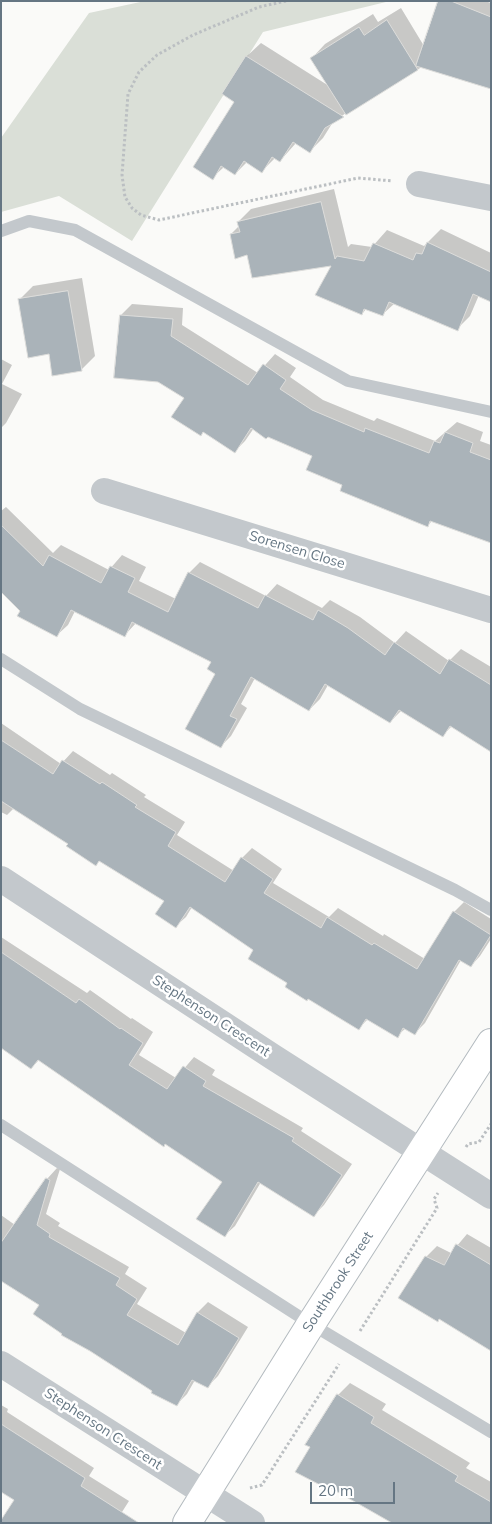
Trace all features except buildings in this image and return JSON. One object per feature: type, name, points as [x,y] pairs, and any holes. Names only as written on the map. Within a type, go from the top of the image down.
[{"type":"street","points":[[419,184],[491,198]]},
{"type":"street","name":"Sorensen Close","points":[[104,491],[491,610]]},
{"type":"street","name":"Stephenson Crescent","points":[[1,879],[421,1153],[491,1196]]},
{"type":"street","name":"Southbrook Street","points":[[187,1523],[311,1324],[491,1043]]},
{"type":"street","name":"Stephenson Crescent","points":[[1,1364],[252,1523]]},
{"type":"lane","points":[[1,231],[29,221],[75,230],[348,381],[491,412]]},
{"type":"lane","points":[[1,659],[80,709],[455,890],[491,910]]},
{"type":"lane","points":[[1,1125],[311,1324],[491,1432]]},
{"type":"path","points":[[286,1],[259,7],[193,35],[158,55],[139,72],[128,94],[122,175],[125,197],[132,208],[141,215],[159,220],[358,178],[419,184]]},
{"type":"path","points":[[468,1144],[479,1142],[491,1124]]},
{"type":"shaded area","points":[[145,1],[390,1],[263,32],[132,241],[59,196],[1,212],[1,138],[89,13]]}]
